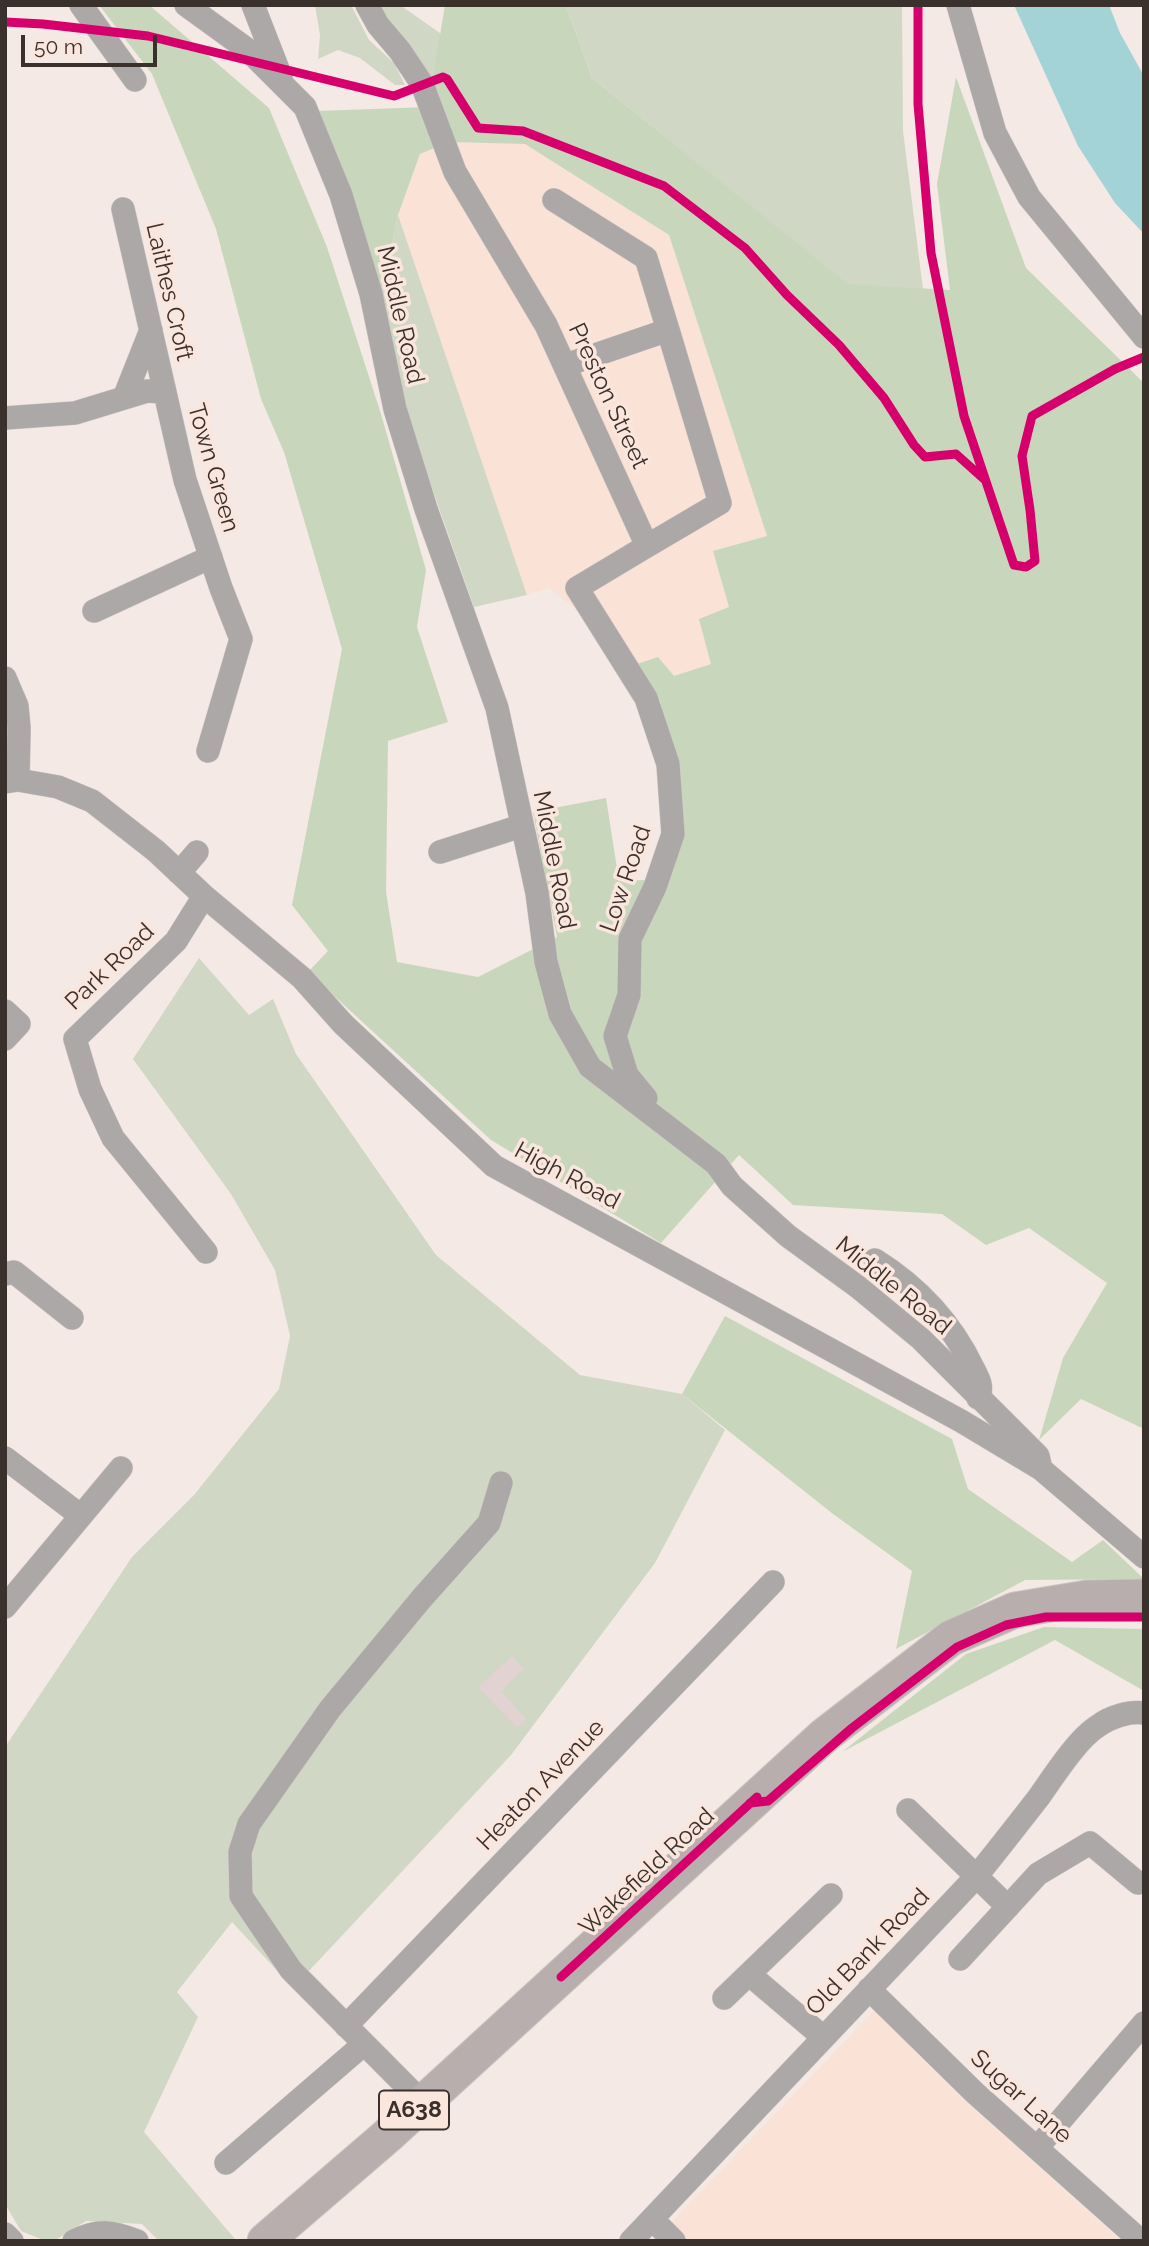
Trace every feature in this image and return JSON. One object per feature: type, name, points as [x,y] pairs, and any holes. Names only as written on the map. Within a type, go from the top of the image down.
[{"type":"highway","name":"Wakefield Road","points":[[265,2241],[423,2103],[825,1735],[951,1638],[1016,1610],[1087,1598],[1144,1597]]},
{"type":"street","points":[[81,5],[135,80]]},
{"type":"street","name":"Middle Road","points":[[186,5],[248,50],[304,107],[341,195],[371,294],[395,409],[426,509],[497,708],[537,893],[546,962],[560,1014],[590,1067],[716,1164],[732,1186],[788,1236],[858,1287],[921,1339],[1038,1456],[1041,1469]]},
{"type":"street","name":"Middle Road","points":[[253,5],[284,86]]},
{"type":"street","name":"Preston Street","points":[[367,5],[422,84],[455,172],[547,325],[647,546]]},
{"type":"street","points":[[958,5],[995,133],[1028,197],[1144,337]]},
{"type":"street","points":[[554,200],[646,258],[720,503],[647,546]]},
{"type":"street","name":"Laithes Croft","points":[[5,418],[75,413],[147,391],[165,392],[123,209]]},
{"type":"street","points":[[124,398],[151,330]]},
{"type":"street","points":[[566,365],[668,330]]},
{"type":"street","name":"Town Green","points":[[165,392],[185,480],[241,639],[208,751]]},
{"type":"street","name":"Low Road","points":[[647,546],[577,588],[646,698],[668,764],[673,834],[655,887],[630,939],[629,995],[615,1036],[627,1075],[655,1109],[708,1147],[716,1164]]},
{"type":"street","name":"Town Green","points":[[94,611],[211,557]]},
{"type":"street","points":[[5,678],[17,706],[12,727],[12,781]]},
{"type":"street","name":"High Road","points":[[12,781],[58,787],[92,801],[156,851],[204,896],[302,978],[343,1024],[494,1166],[905,1388],[1041,1469],[1144,1556]]},
{"type":"street","points":[[440,852],[521,826]]},
{"type":"street","points":[[179,873],[197,852]]},
{"type":"street","name":"Park Road","points":[[204,896],[176,941],[75,1039],[90,1089],[113,1138],[206,1252]]},
{"type":"street","points":[[5,1011],[19,1024],[5,1039]]},
{"type":"street","points":[[875,1260],[917,1290],[948,1324],[979,1381],[982,1390],[978,1398]]},
{"type":"street","points":[[5,1274],[14,1272],[72,1318]]},
{"type":"street","points":[[5,1458],[81,1516]]},
{"type":"street","points":[[5,1607],[121,1468]]},
{"type":"street","points":[[423,2103],[291,1970],[241,1896],[240,1852],[248,1824],[330,1709],[422,1598],[489,1523],[501,1483]]},
{"type":"street","name":"Heaton Avenue","points":[[346,2026],[773,1582]]},
{"type":"street","name":"Old Bank Road","points":[[631,2241],[975,1878],[1095,1727],[1116,1717],[1136,1712],[1144,1713]]},
{"type":"street","points":[[908,1810],[975,1878],[1008,1907]]},
{"type":"street","points":[[960,1959],[1038,1874],[1090,1843],[1138,1883]]},
{"type":"street","points":[[724,1998],[831,1895]]},
{"type":"street","points":[[750,1975],[823,2037]]},
{"type":"street","name":"Sugar Lane","points":[[869,1989],[975,2092],[1141,2241]]},
{"type":"street","points":[[1037,2148],[1144,2022]]},
{"type":"street","points":[[226,2163],[364,2044]]},
{"type":"street","points":[[652,2219],[674,2241]]},
{"type":"street","points":[[74,2241],[93,2232],[116,2233],[137,2241]]},
{"type":"street","points":[[5,2234],[12,2241]]},
{"type":"shaded area","points":[[449,142],[525,144],[669,235],[767,536],[729,608],[712,663],[674,677],[634,665],[591,621],[549,588],[527,595],[398,215],[420,154]]},
{"type":"shaded area","points":[[874,2011],[963,2099],[1121,2241],[653,2241]]},
{"type":"green space","points":[[99,5],[149,5],[269,108],[327,247],[381,414],[426,570],[417,627],[448,722],[388,741],[386,892],[397,962],[478,977],[557,937],[533,812],[606,798],[619,881],[668,879],[675,759],[660,701],[634,665],[658,657],[674,676],[711,664],[699,619],[729,607],[713,551],[767,536],[669,235],[525,144],[449,142],[420,154],[398,215],[381,300],[317,111],[428,107],[445,5],[566,5],[592,78],[848,284],[950,290],[937,184],[956,77],[1026,268],[1144,383],[1144,1429],[1081,1399],[1039,1440],[1063,1358],[1107,1283],[1029,1228],[986,1245],[942,1214],[793,1205],[739,1155],[661,1243],[491,1140],[308,972],[328,951],[292,905],[342,649],[284,452],[261,399],[216,229],[152,74]]},
{"type":"green space","points":[[315,5],[351,5],[369,40],[394,63],[405,85],[395,85],[360,58],[338,50],[318,59],[320,35]]},
{"type":"green space","points":[[378,5],[400,5],[440,33],[460,143]]},
{"type":"green space","points":[[566,5],[902,5],[903,131],[923,289],[848,285],[592,78]]},
{"type":"green space","points":[[398,215],[527,595],[474,607],[405,412],[381,300]]},
{"type":"green space","points":[[199,958],[249,1015],[273,999],[296,1054],[436,1255],[580,1375],[682,1394],[725,1430],[655,1563],[511,1755],[293,1988],[232,1922],[177,1992],[198,2017],[144,2132],[235,2239],[159,2241],[142,2224],[86,2221],[54,2241],[46,2241],[21,2231],[5,2204],[5,1747],[132,1557],[194,1495],[279,1389],[290,1336],[275,1270],[231,1194],[133,1059]]},
{"type":"green space","points":[[725,1316],[952,1439],[968,1489],[1072,1562],[1103,1540],[1144,1579],[1025,1580],[896,1649],[912,1571],[833,1514],[682,1394]]},
{"type":"green space","points":[[1044,1627],[1144,1629],[1144,1691],[1055,1640],[842,1752],[966,1654]]},
{"type":"water","points":[[1014,5],[1109,5],[1120,33],[1144,76],[1144,234],[1115,203],[1078,146]]},
{"type":"building","points":[[512,1656],[524,1669],[501,1691],[526,1719],[517,1728],[478,1687]]},
{"type":"cycle path","points":[[918,5],[918,104],[931,253],[964,416],[1014,565],[1026,567],[1035,561],[1022,456],[1032,416],[1115,369],[1144,357]]},
{"type":"cycle path","points":[[5,22],[148,36],[394,96],[443,77],[447,79],[478,128],[523,131],[664,186],[745,248],[787,295],[839,345],[884,398],[914,445],[925,457],[956,454],[985,480]]},
{"type":"cycle path","points":[[750,1803],[768,1801],[852,1728],[957,1647],[1006,1625],[1046,1617],[1144,1617]]},
{"type":"cycle path","points":[[561,1977],[757,1797]]}]
